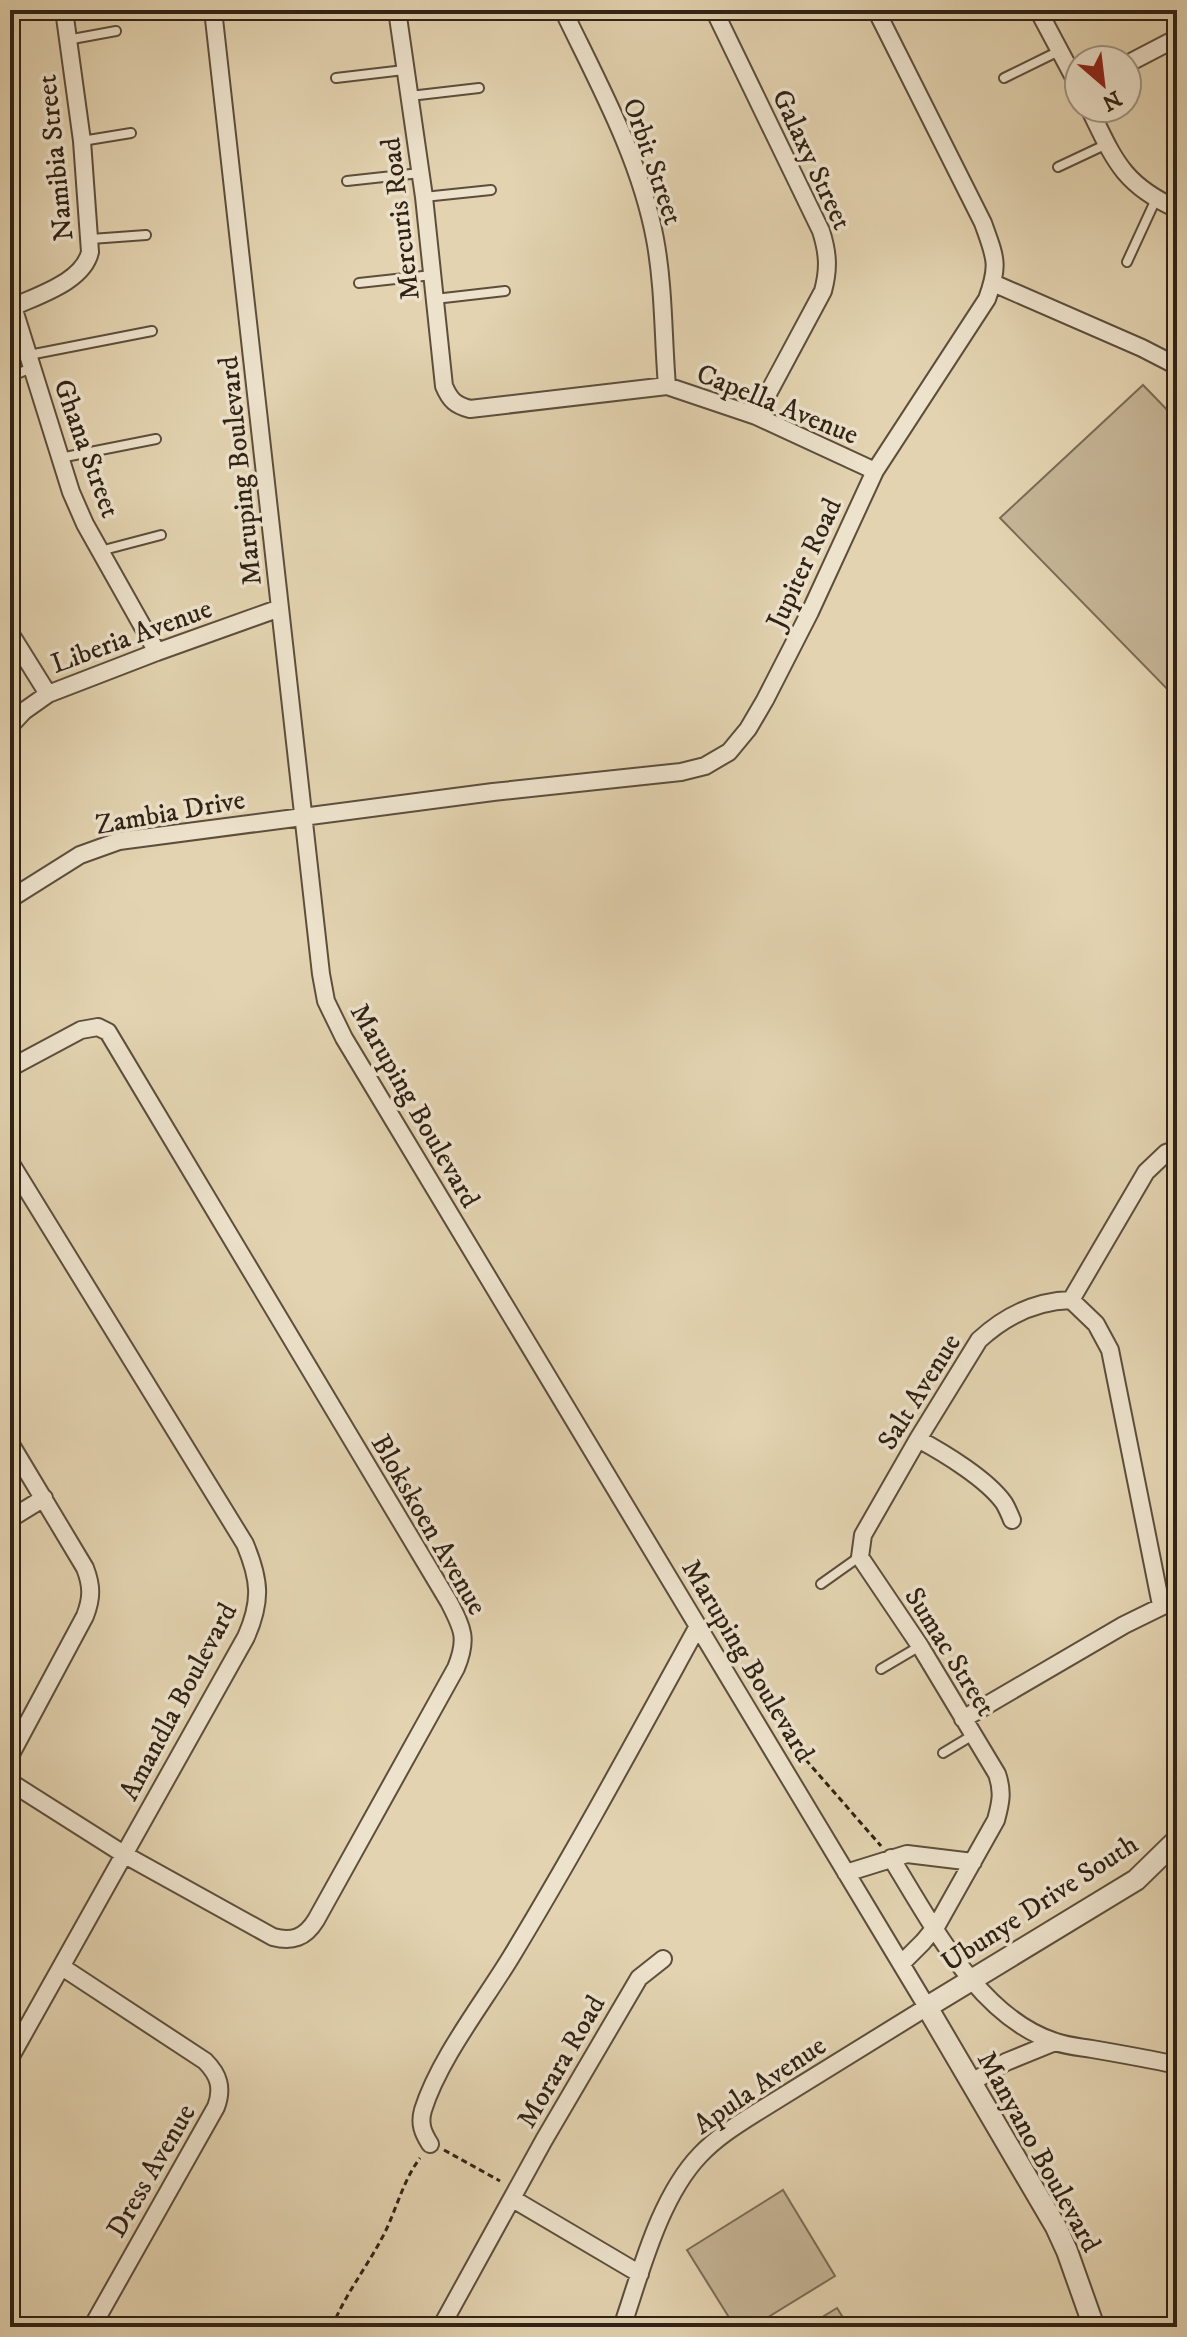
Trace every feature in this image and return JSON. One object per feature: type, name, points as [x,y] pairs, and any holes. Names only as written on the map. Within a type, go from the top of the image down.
[{"type":"street","name":"Namibia Street","points":[[12,302],[70,278],[88,260],[91,239],[82,141],[64,10]]},
{"type":"street","name":"Maruping Boulevard","points":[[213,10],[303,816],[324,989],[332,1015],[927,2007]]},
{"type":"street","name":"Mercuris Road","points":[[397,10],[421,172],[444,386],[452,401],[470,409]]},
{"type":"street","name":"Orbit Street","points":[[563,10],[629,155],[651,220],[658,262],[667,386]]},
{"type":"street","name":"Galaxy Street","points":[[714,10],[821,231],[828,258],[823,291],[756,416]]},
{"type":"street","points":[[876,10],[983,223],[997,269],[993,283],[1177,366]]},
{"type":"street","points":[[1038,10],[1063,58]]},
{"type":"street","points":[[1143,56],[1177,38]]},
{"type":"street","points":[[1097,124],[1138,188],[1177,209]]},
{"type":"street","name":"Jupiter Road","points":[[303,816],[681,772],[705,766],[729,752],[748,729],[765,700],[810,612],[875,471],[987,299],[993,283]]},
{"type":"street","name":"Ghana Street","points":[[12,302],[76,503],[157,652]]},
{"type":"street","name":"Capella Avenue","points":[[470,409],[667,386],[756,416],[875,471]]},
{"type":"street","name":"Liberia Avenue","points":[[10,726],[24,711],[48,694],[280,608]]},
{"type":"street","points":[[10,633],[48,694]]},
{"type":"street","name":"Zambia Drive","points":[[10,899],[80,855],[119,841],[303,816]]},
{"type":"street","name":"Blokskoen Avenue","points":[[10,1068],[81,1030],[98,1027],[108,1032],[449,1602],[464,1636],[464,1646],[456,1668],[316,1920],[303,1935],[285,1940],[273,1937],[125,1855],[10,1782]]},
{"type":"street","points":[[963,1719],[1169,1602],[1110,1350],[1096,1324],[1071,1300],[1146,1172],[1166,1153],[1177,1149]]},
{"type":"street","name":"Amandla Boulevard","points":[[10,1162],[238,1531],[257,1576],[257,1607],[246,1637],[10,2058]]},
{"type":"street","name":"Salt Avenue","points":[[860,1557],[863,1535],[970,1352],[991,1329],[1023,1310],[1042,1303],[1071,1300]]},
{"type":"street","points":[[918,1439],[944,1453],[987,1487],[1003,1502],[1012,1520]]},
{"type":"street","points":[[10,1443],[85,1568],[91,1588],[85,1616],[10,1756]]},
{"type":"street","points":[[10,1519],[44,1498]]},
{"type":"street","name":"Sumac Street","points":[[860,1557],[920,1646],[997,1774],[1002,1790],[1001,1804],[996,1820],[973,1862]]},
{"type":"street","points":[[430,2144],[421,2130],[422,2112],[445,2061],[590,1823],[698,1626]]},
{"type":"street","name":"Ubunye Drive South","points":[[927,2007],[1136,1880],[1177,1840]]},
{"type":"street","points":[[846,1873],[907,1854],[973,1862],[934,1929],[901,1964]]},
{"type":"street","points":[[891,1858],[934,1929],[970,1980],[1019,2024],[1055,2042],[1177,2065]]},
{"type":"street","name":"Morara Road","points":[[441,2327],[544,2140],[639,1978],[663,1959]]},
{"type":"street","name":"Dress Avenue","points":[[62,1967],[205,2061],[218,2078],[220,2088],[216,2107],[92,2327]]},
{"type":"street","name":"Manyano Boulevard","points":[[927,2007],[1056,2227],[1094,2327]]},
{"type":"street","name":"Apula Avenue","points":[[622,2327],[671,2198],[685,2173],[701,2154],[726,2132],[927,2007]]},
{"type":"street","points":[[972,2082],[1006,2062],[1055,2042]]},
{"type":"street","points":[[515,2194],[640,2274]]},
{"type":"lane","points":[[67,40],[116,31]]},
{"type":"lane","points":[[1004,78],[1059,51]]},
{"type":"lane","points":[[336,78],[404,70]]},
{"type":"lane","points":[[410,96],[479,88]]},
{"type":"lane","points":[[82,141],[131,133]]},
{"type":"lane","points":[[1058,167],[1107,144]]},
{"type":"lane","points":[[347,181],[421,172]]},
{"type":"lane","points":[[424,197],[491,190]]},
{"type":"lane","points":[[1127,262],[1156,199]]},
{"type":"lane","points":[[91,239],[146,235]]},
{"type":"lane","points":[[359,283],[432,275]]},
{"type":"lane","points":[[435,299],[505,291]]},
{"type":"lane","points":[[10,377],[29,362],[152,331]]},
{"type":"lane","points":[[60,458],[156,439]]},
{"type":"lane","points":[[100,551],[161,535]]},
{"type":"lane","points":[[821,1584],[860,1557]]},
{"type":"lane","points":[[881,1669],[920,1646]]},
{"type":"lane","points":[[943,1753],[973,1735]]},
{"type":"path","points":[[755,1721],[774,1728],[788,1739],[891,1858]]},
{"type":"path","points":[[332,2327],[383,2236],[410,2170],[430,2144],[515,2194]]},
{"type":"shaded area","points":[[1143,385],[1177,420],[1177,692],[1173,695],[1000,518]]},
{"type":"shaded area","points":[[783,2190],[835,2276],[752,2327],[735,2327],[687,2250]]},
{"type":"shaded area","points":[[837,2308],[849,2327],[806,2327]]}]
